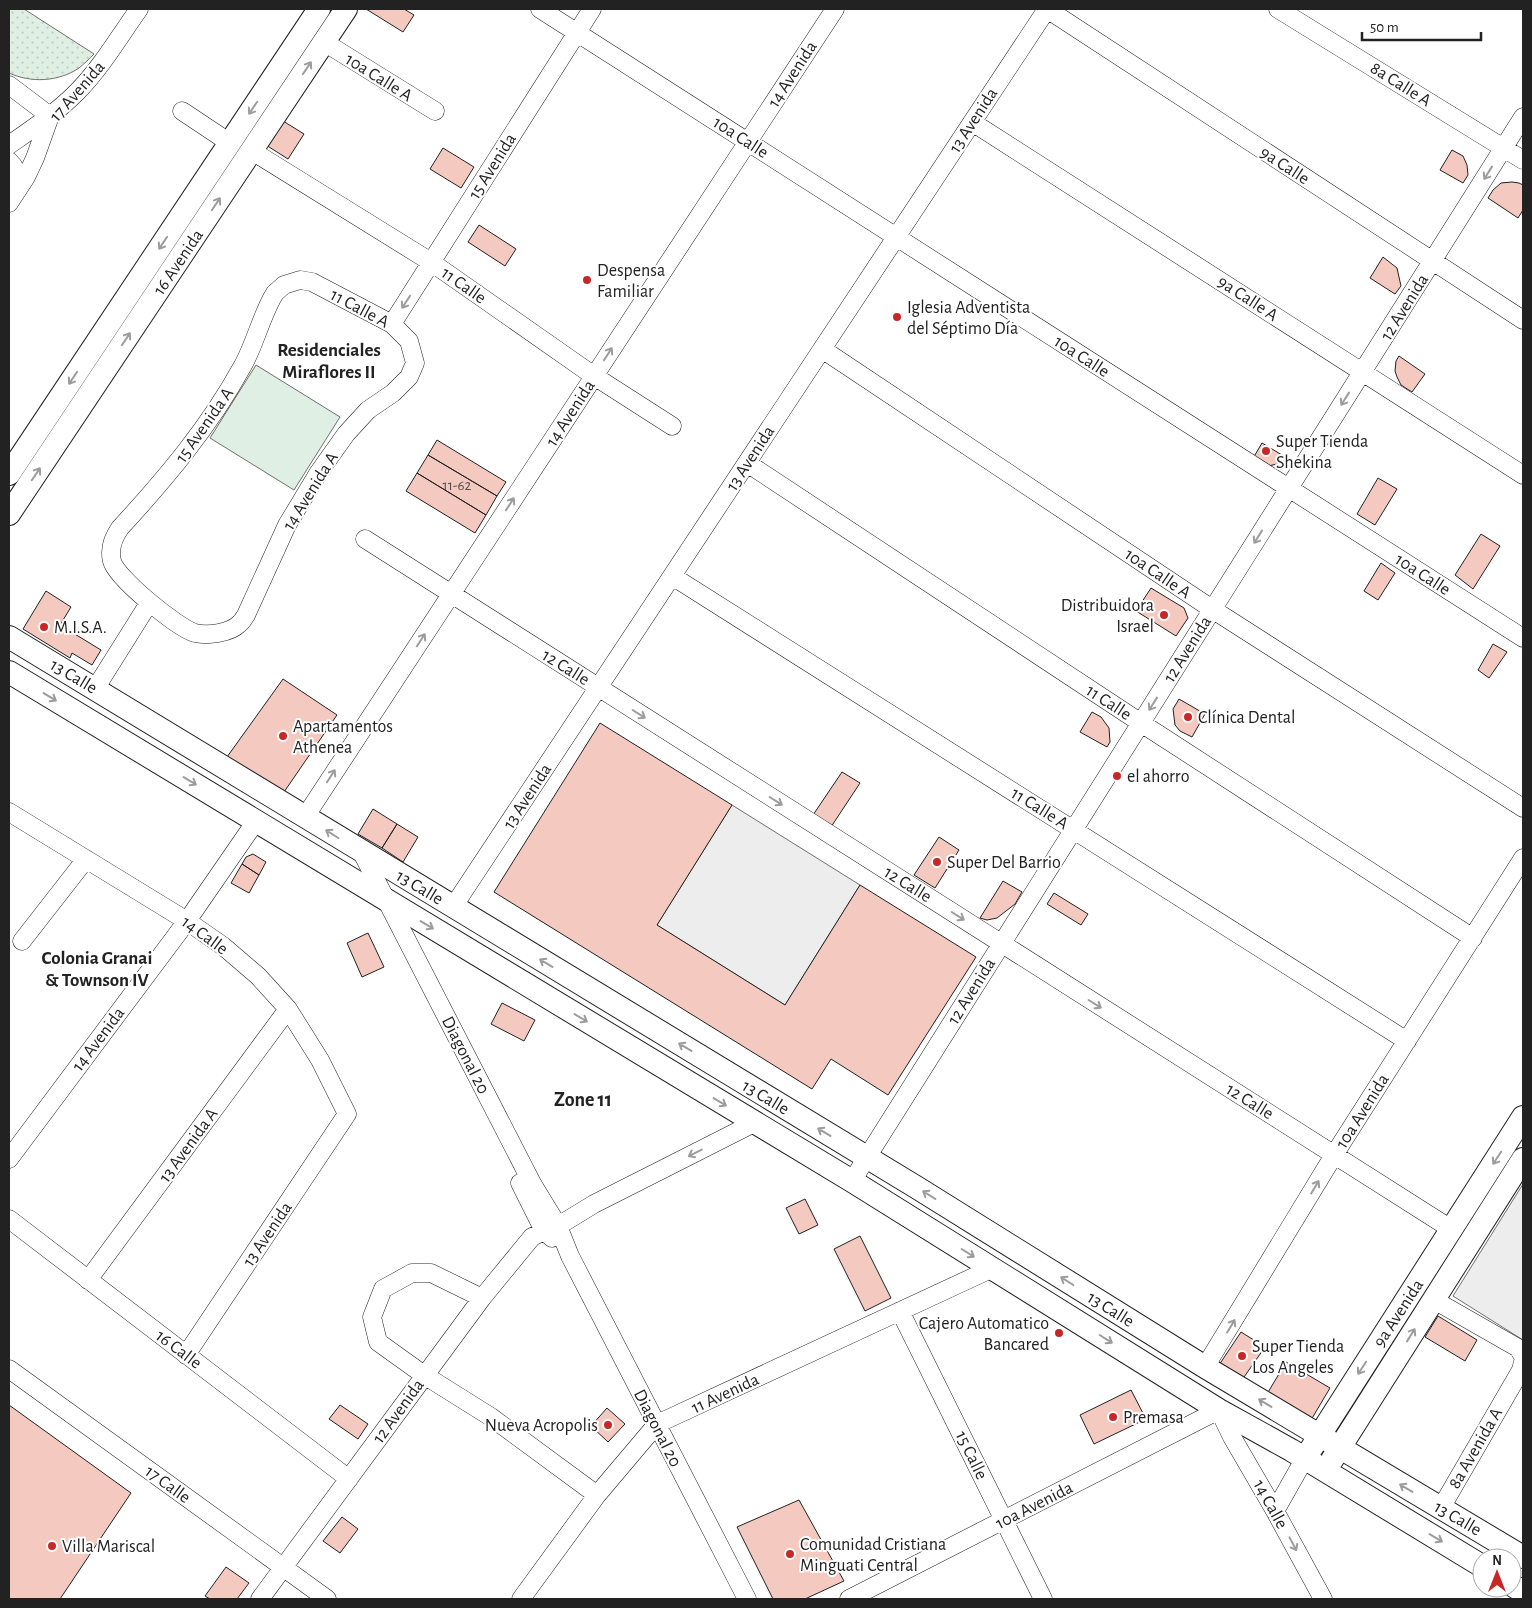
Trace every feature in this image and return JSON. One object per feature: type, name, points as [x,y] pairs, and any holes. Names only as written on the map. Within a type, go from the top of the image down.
[{"type":"main road","name":"16 Avenida","points":[[9,474],[319,9]]},
{"type":"main road","name":"16 Avenida","points":[[9,514],[346,9]]},
{"type":"main road","name":"13 Calle","points":[[9,637],[305,816],[362,853],[866,1157],[1205,1367],[1523,1557]]},
{"type":"main road","name":"13 Calle","points":[[9,672],[852,1181],[1219,1410],[1305,1458],[1472,1560]]},
{"type":"main road","name":"9a Avenida","points":[[1305,1458],[1523,1117]]},
{"type":"main road","name":"9a Avenida","points":[[1326,1471],[1523,1159]]},
{"type":"street","name":"17 Avenida","points":[[13,197],[35,158],[50,116],[82,86],[109,53],[138,9]]},
{"type":"street","name":"10a Calle","points":[[540,9],[1523,638]]},
{"type":"street","name":"15 Avenida","points":[[392,324],[592,9]]},
{"type":"street","name":"14 Avenida","points":[[305,816],[834,9]]},
{"type":"street","name":"13 Avenida","points":[[453,907],[1047,9]]},
{"type":"street","name":"9a Calle","points":[[1047,9],[1523,320]]},
{"type":"street","name":"8a Calle A","points":[[1278,9],[1523,160]]},
{"type":"street","name":"10a Calle A","points":[[324,42],[434,112]]},
{"type":"street","points":[[9,85],[50,116],[9,145]]},
{"type":"street","points":[[182,111],[230,143]]},
{"type":"street","name":"12 Avenida","points":[[852,1181],[1523,117]]},
{"type":"street","name":"9a Calle A","points":[[972,122],[1523,475]]},
{"type":"street","name":"11 Calle","points":[[252,151],[432,262],[594,376],[672,426]]},
{"type":"street","points":[[9,161],[17,172],[19,182],[13,197]]},
{"type":"street","name":"11 Calle A","points":[[284,285],[300,280],[312,282],[392,324],[408,341],[415,364]]},
{"type":"street","name":"15 Avenida A","points":[[149,604],[115,569],[111,547],[115,535],[200,435],[243,366],[272,299],[284,285]]},
{"type":"street","name":"10a Calle A","points":[[822,349],[1212,609],[1523,808]]},
{"type":"street","name":"14 Avenida A","points":[[149,604],[194,633],[214,633],[240,624],[246,615],[287,525],[319,472],[346,434],[368,410],[393,392],[408,377],[415,364]]},
{"type":"street","name":"11 Calle","points":[[747,463],[1472,938]]},
{"type":"street","name":"12 Calle","points":[[365,539],[1451,1229]]},
{"type":"street","name":"11 Calle A","points":[[672,576],[1407,1041]]},
{"type":"street","points":[[95,689],[149,604]]},
{"type":"street","name":"14 Calle","points":[[9,812],[187,921],[222,946],[258,976],[288,1009],[320,1060],[347,1114]]},
{"type":"street","name":"14 Avenida","points":[[9,1158],[187,921],[256,821]]},
{"type":"street","name":"Diagonal 20","points":[[362,853],[377,895],[551,1228],[570,1256],[747,1599]]},
{"type":"street","name":"10a Avenida","points":[[1205,1367],[1334,1155],[1523,858]]},
{"type":"street","points":[[22,941],[86,859]]},
{"type":"street","name":"Diagonal 20","points":[[377,895],[533,1185],[551,1228]]},
{"type":"street","name":"13 Avenida A","points":[[88,1280],[288,1009]]},
{"type":"street","name":"13 Avenida","points":[[186,1355],[347,1114]]},
{"type":"street","name":"12 Avenida","points":[[260,1599],[424,1375],[482,1298],[532,1237],[754,1123]]},
{"type":"street","points":[[533,1185],[553,1209],[559,1212],[567,1212],[594,1204]]},
{"type":"street","name":"16 Calle","points":[[9,1219],[349,1479]]},
{"type":"street","name":"11 Avenida","points":[[521,1599],[597,1495],[657,1424],[993,1268]]},
{"type":"street","points":[[482,1298],[431,1273],[412,1273],[383,1289],[372,1317],[378,1342],[424,1375],[491,1417],[597,1495]]},
{"type":"street","points":[[1434,1300],[1518,1348],[1523,1356]]},
{"type":"street","name":"15 Calle","points":[[900,1311],[1043,1599]]},
{"type":"street","name":"8a Avenida A","points":[[1441,1508],[1522,1370],[1523,1362]]},
{"type":"street","name":"17 Calle","points":[[9,1370],[328,1599]]},
{"type":"street","name":"10a Avenida","points":[[849,1599],[1219,1410]]},
{"type":"street","name":"14 Calle","points":[[1219,1410],[1232,1437],[1323,1599]]},
{"type":"street","name":"9a Avenida","points":[[1275,1511],[1305,1458]]},
{"type":"green space","points":[[9,9],[24,9],[94,54],[79,68],[62,76],[35,80],[9,73]]},
{"type":"green space","points":[[256,365],[340,417],[294,490],[210,438]]},
{"type":"shaded area","points":[[732,805],[860,885],[785,1005],[657,925]]},
{"type":"shaded area","points":[[1523,1184],[1523,1340],[1453,1296]]},
{"type":"building","points":[[366,9],[404,9],[414,15],[403,32]]},
{"type":"building","points":[[283,121],[304,134],[288,159],[266,145]]},
{"type":"building","points":[[443,148],[474,167],[461,188],[430,169]]},
{"type":"building","points":[[1452,150],[1463,156],[1467,165],[1468,175],[1463,183],[1440,170]]},
{"type":"building","points":[[1512,182],[1523,185],[1523,210],[1518,218],[1488,198],[1501,183]]},
{"type":"building","points":[[479,225],[516,249],[505,266],[468,242]]},
{"type":"building","points":[[1383,257],[1397,268],[1401,286],[1395,294],[1370,278]]},
{"type":"building","points":[[1399,356],[1425,374],[1412,392],[1401,385],[1397,377],[1395,371],[1396,361]]},
{"type":"building","points":[[437,440],[506,482],[497,496],[428,455]]},
{"type":"building","name":"Super Tienda Shekina","points":[[1262,443],[1287,458],[1282,463],[1268,466],[1252,460]]},
{"type":"building","points":[[428,455],[497,496],[486,515],[417,473]]},
{"type":"building","points":[[417,473],[486,515],[475,533],[406,491]]},
{"type":"building","points":[[1378,478],[1397,489],[1375,525],[1357,514]]},
{"type":"building","points":[[1481,534],[1500,546],[1473,589],[1455,575]]},
{"type":"building","points":[[1381,563],[1395,573],[1378,600],[1364,591]]},
{"type":"building","name":"Distribuidora Israel","points":[[1151,588],[1184,608],[1188,618],[1176,636],[1136,611]]},
{"type":"building","name":"M.I.S.A.","points":[[46,591],[71,607],[60,625],[101,650],[92,665],[72,653],[70,658],[23,629]]},
{"type":"building","points":[[1493,644],[1507,652],[1489,678],[1478,670]]},
{"type":"building","name":"Apartamentos Athenea","points":[[283,679],[337,715],[284,792],[227,757]]},
{"type":"building","name":"Clínica Dental","points":[[1179,699],[1205,714],[1192,737],[1180,731],[1175,725],[1173,709]]},
{"type":"building","points":[[1092,712],[1101,717],[1109,728],[1110,742],[1107,747],[1080,732]]},
{"type":"building","points":[[600,723],[732,805],[657,925],[785,1005],[860,885],[976,957],[888,1095],[831,1059],[812,1089],[494,892]]},
{"type":"building","points":[[842,772],[860,783],[831,827],[813,815]]},
{"type":"building","points":[[373,809],[397,824],[382,848],[358,834]]},
{"type":"building","points":[[397,824],[418,837],[403,862],[382,848]]},
{"type":"building","name":"Super Del Barrio","points":[[939,837],[959,850],[935,888],[914,875]]},
{"type":"building","points":[[253,854],[266,862],[259,875],[242,864],[246,857]]},
{"type":"building","points":[[242,864],[259,875],[249,893],[231,883]]},
{"type":"building","points":[[1003,881],[1022,892],[1015,904],[997,918],[987,920],[980,918]]},
{"type":"building","points":[[1054,893],[1088,914],[1081,925],[1047,904]]},
{"type":"building","points":[[368,933],[384,967],[362,977],[347,943]]},
{"type":"building","points":[[502,1003],[535,1020],[524,1041],[491,1024]]},
{"type":"building","points":[[805,1199],[818,1225],[799,1234],[786,1208]]},
{"type":"building","points":[[860,1236],[891,1298],[865,1311],[834,1249]]},
{"type":"building","points":[[1438,1316],[1477,1340],[1465,1361],[1425,1337]]},
{"type":"building","name":"Super Tienda Los Angeles","points":[[1241,1332],[1265,1347],[1242,1380],[1219,1365]]},
{"type":"building","points":[[1286,1362],[1330,1388],[1311,1420],[1267,1394]]},
{"type":"building","name":"Premasa","points":[[1131,1390],[1146,1419],[1094,1444],[1080,1415]]},
{"type":"building","name":"Villa Mariscal","points":[[9,1405],[131,1493],[60,1599],[9,1599]]},
{"type":"building","points":[[340,1405],[368,1424],[358,1439],[329,1419]]},
{"type":"building","name":"Nueva Acropolis","points":[[607,1408],[625,1424],[608,1442],[591,1426]]},
{"type":"building","name":"Comunidad Cristiana Minguati Central","points":[[799,1500],[844,1581],[805,1599],[773,1599],[737,1527]]},
{"type":"building","points":[[342,1517],[358,1529],[340,1553],[323,1541]]},
{"type":"building","points":[[226,1567],[249,1583],[237,1599],[210,1599],[205,1596]]},
{"type":"place","name":"Despensa Familiar","points":[[587,280]]},
{"type":"place","name":"Iglesia Adventista del Séptimo Día","points":[[897,317]]},
{"type":"place","name":"Super Tienda Shekina","points":[[1266,451]]},
{"type":"place","name":"Distribuidora Israel","points":[[1164,615]]},
{"type":"place","name":"M.I.S.A.","points":[[44,627]]},
{"type":"place","name":"Clínica Dental","points":[[1188,717]]},
{"type":"place","name":"Apartamentos Athenea","points":[[283,736]]},
{"type":"place","name":"el ahorro","points":[[1117,776]]},
{"type":"place","name":"Super Del Barrio","points":[[937,862]]},
{"type":"place","name":"Cajero Automatico Bancared","points":[[1059,1333]]},
{"type":"place","name":"Super Tienda Los Angeles","points":[[1242,1356]]},
{"type":"place","name":"Premasa","points":[[1113,1417]]},
{"type":"place","name":"Nueva Acropolis","points":[[608,1425]]},
{"type":"place","name":"Villa Mariscal","points":[[52,1546]]},
{"type":"place","name":"Comunidad Cristiana Minguati Central","points":[[790,1554]]},
{"type":"district","name":"Residenciales Miraflores II","points":[[329,360]]},
{"type":"district","name":"Colonia Granai & Townson IV","points":[[97,968]]},
{"type":"district","name":"Zone 11","points":[[583,1099]]}]
